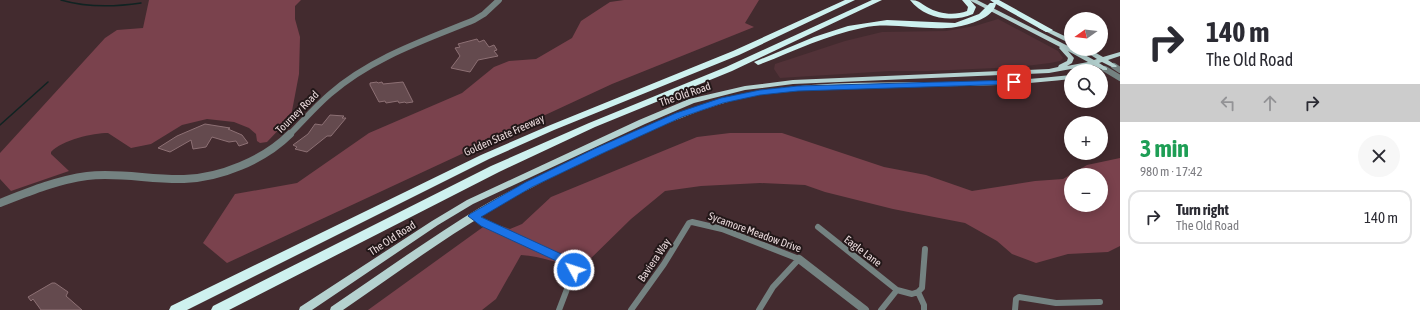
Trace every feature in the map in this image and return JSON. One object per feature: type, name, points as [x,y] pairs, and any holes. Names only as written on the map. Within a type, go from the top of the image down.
[{"type":"highway","name":"Golden State Freeway","points":[[175,310],[485,157],[551,128],[755,44],[851,0]]},
{"type":"highway","points":[[217,310],[495,169],[579,131],[729,69],[878,0]]},
{"type":"highway","points":[[914,0],[921,7],[930,12],[955,16],[970,12],[972,7],[966,0]]},
{"type":"highway","points":[[729,69],[757,63],[830,35],[864,25],[888,22],[955,25],[968,21],[993,5],[1049,30]]},
{"type":"main road","points":[[972,0],[993,5]]},
{"type":"main road","points":[[982,0],[993,5],[1064,48],[1071,58],[1067,64],[1036,72]]},
{"type":"main road","points":[[1049,30],[1064,38]]},
{"type":"main road","points":[[1038,32],[1094,63]]},
{"type":"main road","name":"The Old Road","points":[[304,310],[470,202],[635,125],[692,101],[745,88],[793,82],[1060,70],[1094,63],[1120,54]]},
{"type":"main road","points":[[1096,56],[1118,67]]},
{"type":"main road","points":[[1108,69],[1118,67]]},
{"type":"main road","name":"The Old Road","points":[[335,310],[473,216],[546,176],[692,109],[735,97],[798,88],[1014,82],[1064,78]]},
{"type":"street","name":"Tourney Road","points":[[0,203],[48,185],[86,176],[120,174],[183,180],[218,173],[245,163],[283,141],[331,93],[362,70],[398,51],[474,20],[484,14],[499,0]]},
{"type":"street","points":[[1108,71],[1120,78]]},
{"type":"street","points":[[473,216],[484,223],[566,261],[572,266],[574,270],[561,300],[559,310]]},
{"type":"street","name":"Sycamore Meadow Drive","points":[[692,222],[722,229],[799,259],[865,310]]},
{"type":"street","name":"Baviera Way","points":[[631,310],[660,270],[689,223],[692,222]]},
{"type":"street","name":"Eagle Lane","points":[[818,227],[830,240],[897,290]]},
{"type":"street","points":[[880,310],[897,290],[912,294],[918,292],[922,288],[925,248]]},
{"type":"street","points":[[760,310],[773,287],[799,259]]},
{"type":"street","points":[[918,292],[924,305],[924,310]]},
{"type":"street","points":[[1015,310],[1016,299],[1019,297],[1056,303],[1100,302]]},
{"type":"shaded area","points":[[149,0],[301,0],[295,6],[295,19],[300,37],[299,74],[292,111],[288,120],[267,142],[260,143],[257,141],[256,134],[249,128],[234,122],[207,119],[182,125],[151,144],[131,148],[108,133],[86,136],[62,144],[51,152],[51,154],[69,171],[11,191],[0,179],[0,153],[105,38],[117,30],[143,28]]},
{"type":"shaded area","points":[[624,0],[759,0],[745,23],[754,27],[612,84],[227,263],[203,243],[235,194],[297,183],[369,133],[462,93],[494,67],[509,61],[536,59],[572,38],[581,21],[610,2]]},
{"type":"shaded area","points":[[998,19],[1058,51],[1063,58],[1060,61],[1050,63],[1018,67],[890,71],[780,78],[774,69],[775,64],[845,41],[882,32],[946,31],[975,26]]},
{"type":"shaded area","points":[[730,133],[782,133],[884,167],[926,175],[972,191],[1035,181],[1064,178],[1064,212],[1108,212],[1108,168],[1082,168],[1087,165],[1120,158],[1120,246],[1108,252],[1068,254],[1036,263],[1012,254],[997,241],[965,223],[893,209],[825,192],[805,185],[760,183],[701,186],[665,191],[631,219],[582,267],[521,255],[496,299],[482,310],[368,310],[490,222],[510,229],[522,224],[551,197],[697,137]]},
{"type":"building","points":[[477,39],[479,42],[484,40],[489,47],[494,45],[497,50],[494,51],[498,56],[478,60],[470,72],[451,68],[460,56],[455,48],[460,47],[458,44]]},
{"type":"building","points":[[382,82],[383,84],[403,82],[413,102],[379,102],[370,85],[370,83]]},
{"type":"building","points":[[330,115],[344,116],[342,118],[346,118],[331,136],[327,136],[307,152],[295,149],[297,147],[293,145],[308,134],[315,124],[322,125]]},
{"type":"building","points":[[205,124],[230,128],[228,129],[242,135],[248,143],[239,146],[236,141],[229,142],[212,137],[206,147],[193,149],[191,140],[170,152],[158,148],[177,136]]},
{"type":"building","points":[[52,283],[55,283],[68,292],[66,296],[82,310],[41,310],[33,299],[31,301],[28,297]]},
{"type":"waterway","points":[[61,0],[91,6],[141,3]]},
{"type":"waterway","points":[[0,125],[48,82]]},
{"type":"route","points":[[574,270],[566,261],[484,223],[473,216],[546,176],[597,152],[692,109],[721,100],[760,92],[811,87],[1014,82]]}]
